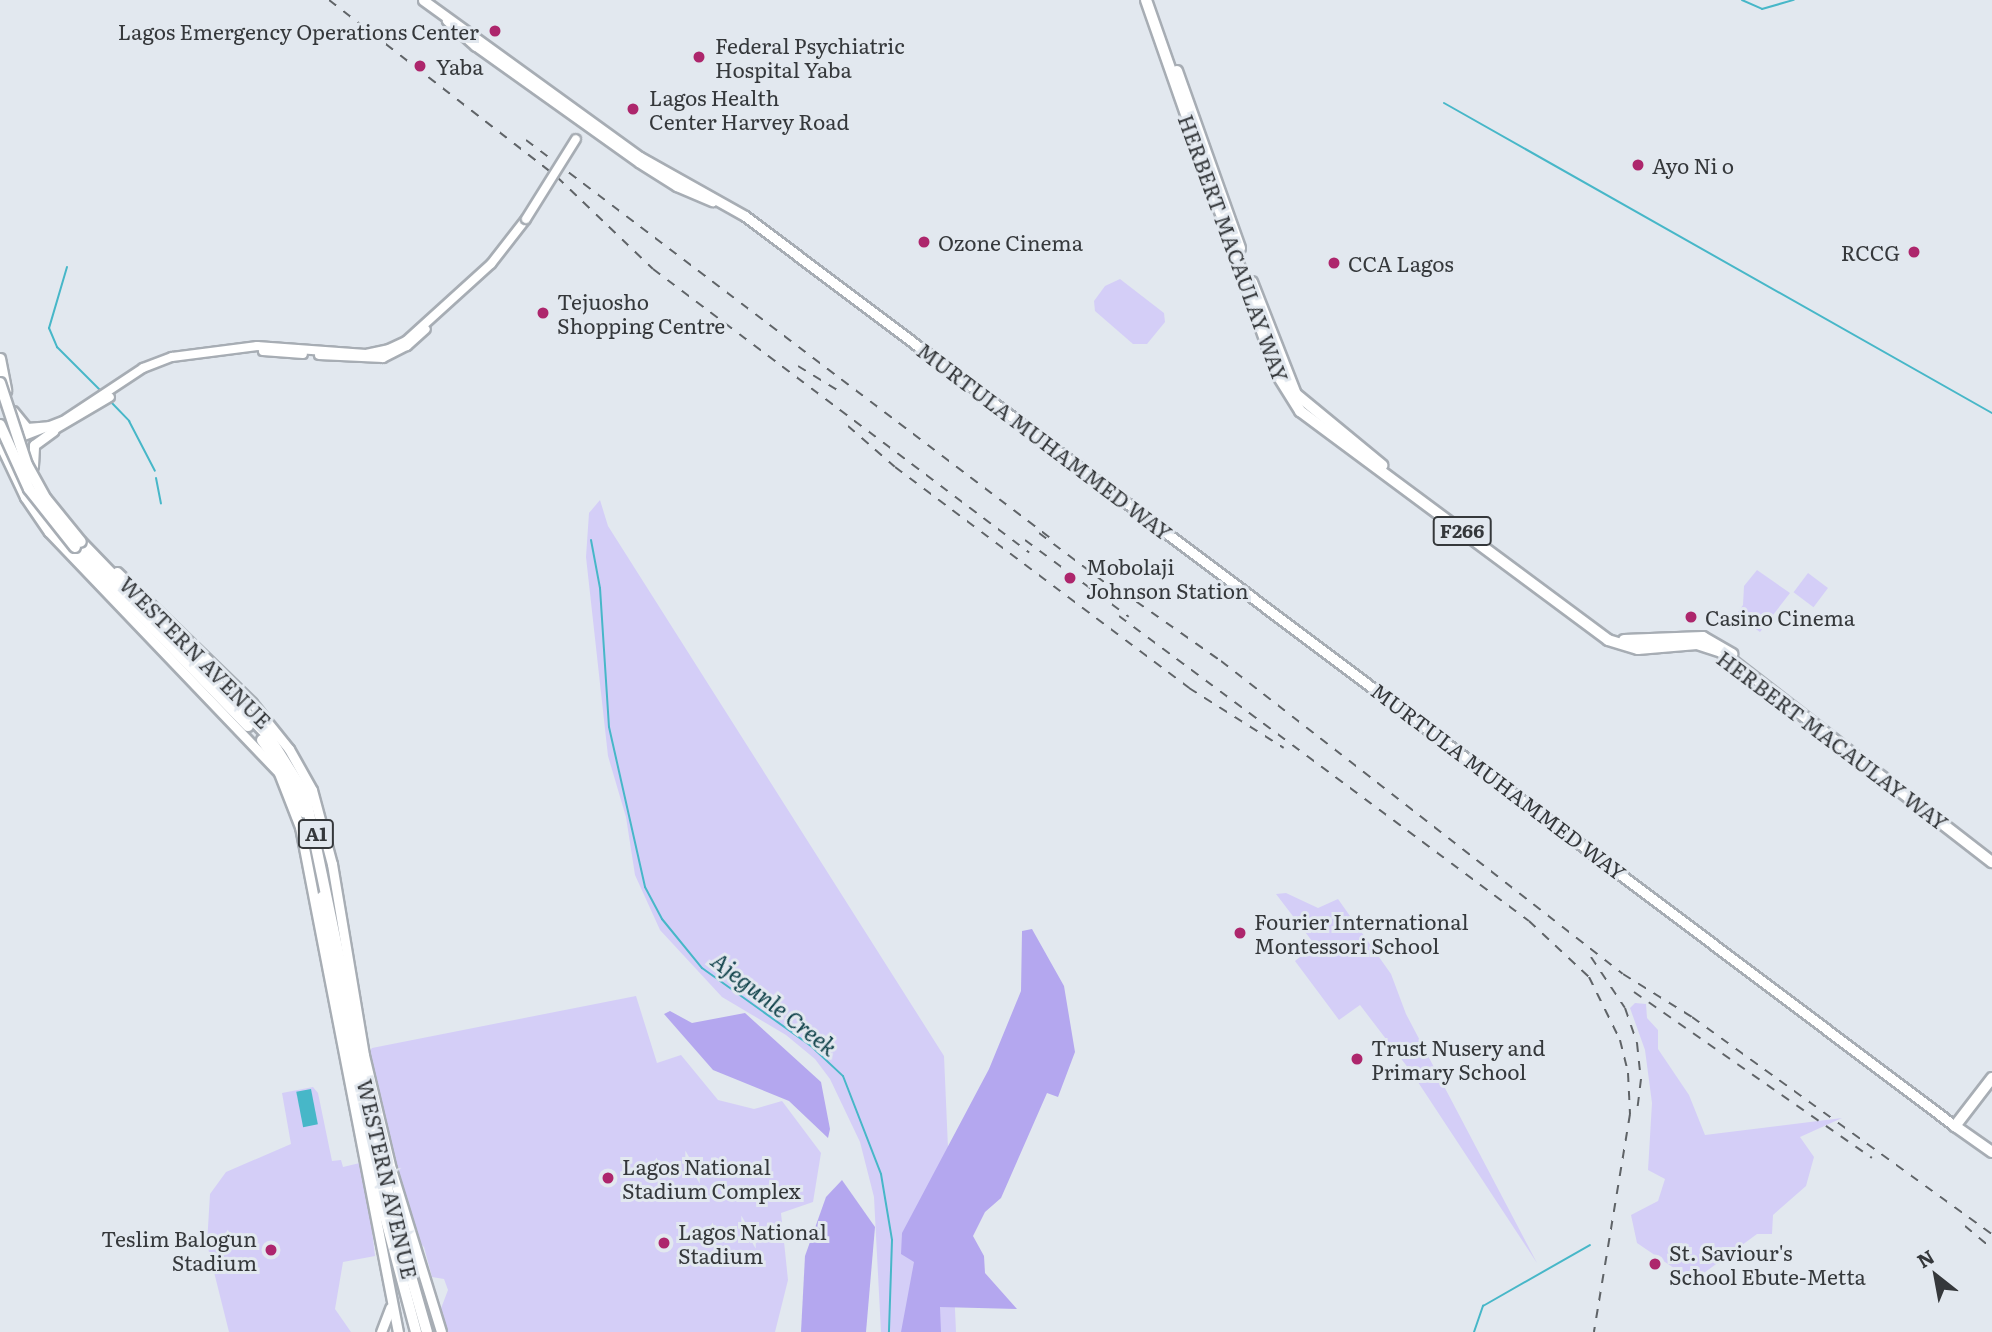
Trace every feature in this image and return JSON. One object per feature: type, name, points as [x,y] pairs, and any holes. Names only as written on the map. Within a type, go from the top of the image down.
[{"type":"highway","name":"HERBERT MACAULAY WAY","points":[[1146,0],[1277,374],[1300,411],[1608,640],[1638,649],[1697,644],[1728,657],[1992,860]]},
{"type":"highway","name":"HERBERT MACAULAY WAY","points":[[1152,0],[1283,370],[1306,406],[1613,636],[1640,642],[1703,638],[1723,646],[1992,860]]},
{"type":"highway","name":"WESTERN AVENUE","points":[[0,383],[27,465],[51,507],[78,545],[200,660],[270,737],[299,780],[316,831],[347,969],[386,1208],[416,1332]]},
{"type":"highway","name":"WESTERN AVENUE","points":[[0,425],[29,489],[138,619],[179,662],[267,745],[291,780],[310,833],[348,1066],[360,1123],[427,1332]]},
{"type":"highway","points":[[138,619],[179,662]]},
{"type":"highway","points":[[161,621],[200,660]]},
{"type":"highway","points":[[347,969],[359,1031]]},
{"type":"highway","points":[[348,1066],[360,1123]]},
{"type":"highway","points":[[1955,1126],[1992,1077]]},
{"type":"highway","name":"MURTULA MUHAMMED WAY","points":[[1955,1126],[1992,1152]]},
{"type":"main road","name":"MURTULA MUHAMMED WAY","points":[[423,0],[445,20],[640,157],[745,216],[1955,1126]]},
{"type":"main road","points":[[445,20],[581,121],[677,187],[745,216]]},
{"type":"main road","points":[[33,466],[34,445],[52,429],[107,396],[157,361],[257,346],[384,351],[406,341],[491,264],[526,219],[576,139],[581,121]]},
{"type":"main road","points":[[576,139],[594,130]]},
{"type":"main road","name":"WESTERN AVENUE","points":[[0,358],[11,409],[33,466],[76,528],[161,621]]},
{"type":"main road","points":[[11,409],[27,428],[52,429]]},
{"type":"main road","points":[[0,447],[52,429]]},
{"type":"main road","name":"WESTERN AVENUE","points":[[0,447],[16,481],[49,533],[138,619]]},
{"type":"main road","points":[[0,468],[16,481]]},
{"type":"main road","name":"WESTERN AVENUE","points":[[359,1031],[397,1194],[441,1332]]},
{"type":"main road","name":"WESTERN AVENUE","points":[[360,1123],[398,1332]]},
{"type":"main road","points":[[381,1332],[391,1299]]},
{"type":"shaded area","points":[[1120,279],[1164,313],[1165,322],[1147,344],[1133,344],[1095,311],[1094,301],[1105,286]]},
{"type":"shaded area","points":[[600,500],[608,526],[944,1056],[956,1332],[881,1332],[874,1197],[860,1142],[830,1079],[815,1059],[786,1035],[722,997],[660,930],[635,875],[626,817],[608,756],[586,557],[589,513]]},
{"type":"shaded area","points":[[1757,570],[1790,593],[1760,632],[1736,615],[1743,605],[1744,586]]},
{"type":"shaded area","points":[[1808,573],[1828,588],[1814,607],[1794,592]]},
{"type":"shaded area","points":[[1286,893],[1318,908],[1338,899],[1391,974],[1406,1014],[1537,1263],[1412,1073],[1360,1005],[1339,1020],[1295,961],[1315,945],[1276,894]]},
{"type":"shaded area","points":[[1032,929],[1064,986],[1075,1052],[1058,1097],[1047,1093],[1001,1198],[985,1212],[973,1236],[984,1256],[985,1273],[1017,1309],[940,1307],[941,1332],[901,1332],[914,1262],[901,1254],[902,1233],[989,1069],[1021,991],[1022,931]]},
{"type":"shaded area","name":"Lagos National Stadium Complex","points":[[636,996],[657,1063],[681,1055],[718,1100],[754,1109],[782,1101],[821,1153],[813,1202],[781,1213],[788,1280],[775,1332],[447,1332],[440,1311],[448,1290],[444,1279],[432,1277],[424,1247],[414,1237],[369,1052],[372,1048]]},
{"type":"shaded area","points":[[1635,1003],[1646,1004],[1647,1018],[1658,1030],[1658,1049],[1689,1095],[1705,1135],[1842,1118],[1800,1137],[1814,1157],[1806,1186],[1773,1215],[1772,1234],[1757,1234],[1693,1281],[1637,1243],[1631,1215],[1658,1201],[1665,1179],[1648,1170],[1652,1103],[1645,1050],[1630,1008]]},
{"type":"shaded area","points":[[670,1011],[692,1023],[745,1013],[821,1082],[830,1129],[828,1138],[789,1101],[713,1070],[664,1014]]},
{"type":"shaded area","name":"Teslim Balogun Stadium","points":[[313,1087],[318,1093],[332,1161],[341,1160],[343,1167],[364,1162],[375,1256],[343,1262],[335,1309],[351,1332],[229,1332],[207,1244],[210,1194],[226,1172],[291,1144],[282,1093]]},
{"type":"shaded area","points":[[842,1180],[875,1227],[866,1332],[801,1332],[805,1256],[826,1197]]},
{"type":"water","points":[[311,1089],[318,1124],[303,1127],[296,1092]]},
{"type":"waterway","points":[[1742,0],[1762,9],[1794,0]]},
{"type":"waterway","points":[[1444,103],[1992,413]]},
{"type":"waterway","points":[[67,267],[49,328],[57,347],[102,392]]},
{"type":"waterway","points":[[110,401],[129,421],[155,471]]},
{"type":"waterway","points":[[156,478],[161,504]]},
{"type":"waterway","name":"Ajegunle Creek","points":[[591,540],[600,588],[609,727],[645,887],[662,919],[702,968],[811,1046],[843,1076],[881,1174],[892,1240],[889,1332]]},
{"type":"waterway","points":[[1474,1332],[1483,1306],[1590,1245]]},
{"type":"railway","points":[[329,0],[557,177],[653,269],[1029,552]]},
{"type":"railway","points":[[526,140],[1049,537]]},
{"type":"railway","points":[[798,366],[842,393]]},
{"type":"railway","points":[[848,426],[895,467],[1189,688],[1284,748]]},
{"type":"railway","points":[[1039,533],[1112,588]]},
{"type":"railway","points":[[1025,540],[1129,617]]},
{"type":"railway","points":[[1107,581],[1221,661],[1623,974],[1692,1017],[1992,1234]]},
{"type":"railway","points":[[1119,616],[1529,921],[1589,977],[1620,1040],[1628,1073],[1630,1114],[1594,1332]]},
{"type":"railway","points":[[1591,957],[1625,1008],[1637,1043],[1641,1079],[1637,1112]]},
{"type":"railway","points":[[1634,992],[1872,1158]]},
{"type":"railway","points":[[1965,1226],[1992,1249]]},
{"type":"place","name":"Lagos Emergency Operations Center","points":[[495,31]]},
{"type":"place","name":"Federal Psychiatric Hospital Yaba","points":[[699,57]]},
{"type":"place","name":"Yaba","points":[[420,66]]},
{"type":"place","name":"Lagos Health Center Harvey Road","points":[[633,109]]},
{"type":"place","name":"Ayo Ni o","points":[[1638,165]]},
{"type":"place","name":"Ozone Cinema","points":[[924,242]]},
{"type":"place","name":"RCCG","points":[[1914,252]]},
{"type":"place","name":"CCA Lagos","points":[[1334,263]]},
{"type":"place","name":"Tejuosho Shopping Centre","points":[[543,313]]},
{"type":"place","name":"Mobolaji Johnson Station","points":[[1070,578]]},
{"type":"place","name":"Casino Cinema","points":[[1691,617]]},
{"type":"place","name":"Fourier International Montessori School","points":[[1240,933]]},
{"type":"place","name":"Trust Nusery and Primary School","points":[[1357,1059]]},
{"type":"place","name":"Lagos National Stadium Complex","points":[[608,1178]]},
{"type":"place","name":"Lagos National Stadium","points":[[664,1243]]},
{"type":"place","name":"Teslim Balogun Stadium","points":[[271,1250]]},
{"type":"place","name":"St. Saviour's School Ebute-Metta","points":[[1655,1264]]}]
